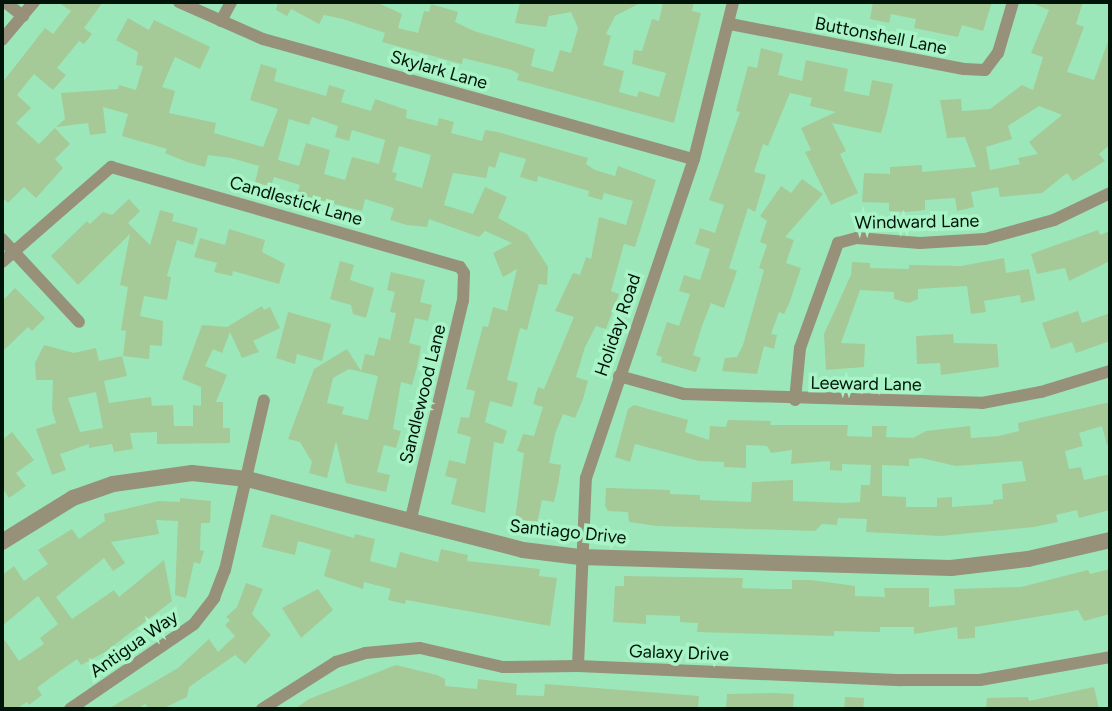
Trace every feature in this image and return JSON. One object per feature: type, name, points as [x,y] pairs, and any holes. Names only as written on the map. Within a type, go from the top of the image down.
[{"type":"street","points":[[5,2],[23,16]]},
{"type":"street","points":[[2,40],[34,2]]},
{"type":"street","name":"Skylark Lane","points":[[179,2],[263,39],[694,159]]},
{"type":"street","points":[[220,21],[231,2]]},
{"type":"street","name":"Holiday Road","points":[[578,666],[580,556],[586,478],[694,159],[730,24],[733,2]]},
{"type":"street","name":"Buttonshell Lane","points":[[730,24],[964,69],[985,70],[998,53],[1013,2]]},
{"type":"street","name":"Candlestick Lane","points":[[13,251],[97,176],[114,167],[446,262],[464,273]]},
{"type":"street","name":"Windward Lane","points":[[795,400],[800,348],[838,243],[857,238],[920,243],[985,239],[1055,220],[1110,194]]},
{"type":"street","points":[[2,239],[79,322]]},
{"type":"street","points":[[2,262],[13,251]]},
{"type":"street","name":"Sandlewood Lane","points":[[410,522],[463,300],[464,273]]},
{"type":"street","name":"Leeward Lane","points":[[619,376],[684,394],[795,400],[982,402],[1041,392],[1110,371]]},
{"type":"street","name":"Antigua Way","points":[[70,709],[194,624],[214,598],[225,570],[264,400]]},
{"type":"street","name":"Santiago Drive","points":[[2,542],[62,504],[113,484],[171,473],[247,479],[523,550],[580,556],[951,568],[1028,559],[1110,540]]},
{"type":"street","name":"Galaxy Drive","points":[[262,709],[307,678],[365,653],[421,648],[503,667],[578,666],[980,680],[1110,657]]},
{"type":"building","points":[[58,2],[103,2],[84,28],[92,34],[84,44],[79,41],[57,68],[66,75],[53,90],[34,74],[17,95],[31,108],[16,123],[39,144],[55,128],[70,144],[55,159],[63,168],[36,198],[24,187],[8,203],[2,197],[2,83],[45,28],[53,34],[71,11]]},
{"type":"building","points":[[278,2],[376,2],[402,14],[398,28],[418,33],[424,11],[429,12],[431,4],[458,12],[455,22],[474,31],[535,49],[531,66],[553,72],[560,50],[571,53],[578,28],[571,12],[549,16],[546,27],[515,23],[520,2],[642,2],[615,16],[606,34],[611,36],[603,65],[624,71],[619,92],[637,97],[639,91],[659,97],[666,73],[632,64],[634,50],[642,51],[652,19],[659,21],[663,2],[694,2],[692,11],[701,13],[674,123],[517,80],[519,74],[512,70],[463,58],[462,64],[382,42],[385,33],[343,19],[324,15],[319,24],[291,9],[287,16],[276,10]]},
{"type":"building","points":[[873,2],[992,2],[983,31],[962,25],[958,37],[914,28],[916,19],[891,14],[889,23],[870,19]]},
{"type":"building","points":[[1029,2],[1083,2],[1076,24],[1084,27],[1067,72],[1094,80],[1110,36],[1110,145],[1099,154],[1105,161],[1073,181],[1067,173],[1042,193],[1000,197],[998,187],[971,192],[974,207],[957,211],[955,198],[925,200],[925,210],[907,212],[889,211],[889,203],[862,202],[864,173],[890,174],[890,167],[922,165],[922,172],[976,167],[965,137],[947,138],[940,100],[961,99],[962,111],[990,109],[1022,85],[1033,90],[1043,57],[1031,53],[1049,10]],"holes":[[[1039,106],[1062,115],[1029,142],[1038,154],[1018,158],[1020,164],[990,170],[986,147],[1012,139],[1008,126]]]},
{"type":"building","points":[[128,18],[149,30],[154,20],[210,47],[200,69],[175,57],[162,87],[175,91],[169,113],[216,123],[214,133],[263,147],[278,109],[250,100],[261,64],[277,69],[274,81],[326,96],[329,85],[345,90],[341,102],[371,111],[375,99],[407,110],[406,118],[437,126],[439,118],[454,122],[451,133],[482,141],[485,130],[498,132],[588,158],[586,164],[595,170],[615,176],[618,166],[656,180],[635,247],[624,244],[611,291],[619,294],[606,329],[596,326],[585,347],[576,377],[588,381],[575,418],[563,414],[555,434],[549,463],[561,465],[558,485],[554,502],[542,500],[537,523],[515,519],[524,453],[517,451],[523,434],[534,436],[543,407],[533,404],[538,387],[544,389],[574,317],[555,311],[573,273],[580,275],[586,257],[591,259],[599,217],[626,225],[633,201],[604,193],[602,200],[588,196],[589,191],[538,176],[537,182],[520,177],[526,159],[500,152],[495,168],[489,166],[486,178],[453,173],[444,205],[473,214],[485,187],[507,197],[498,218],[527,234],[548,267],[547,285],[539,284],[527,330],[520,328],[507,380],[518,383],[512,407],[490,401],[485,422],[507,431],[503,444],[494,442],[485,513],[451,504],[457,479],[445,476],[449,460],[465,464],[471,437],[457,433],[461,417],[469,418],[475,391],[466,389],[483,326],[488,327],[493,307],[507,311],[517,269],[503,277],[493,253],[512,243],[485,231],[479,237],[429,219],[427,227],[407,225],[390,220],[394,208],[365,199],[362,211],[297,194],[300,185],[274,177],[271,187],[255,182],[259,166],[231,158],[208,155],[205,167],[187,162],[165,153],[167,149],[122,136],[128,114],[103,107],[106,133],[90,135],[88,123],[56,127],[65,119],[61,93],[118,89],[119,85],[136,90],[143,66],[136,65],[138,52],[116,40]],"holes":[[[312,117],[338,126],[335,137],[349,141],[352,130],[385,140],[379,164],[352,157],[345,180],[324,174],[330,150],[306,143],[299,166],[278,160],[289,119],[309,125]],[[399,146],[431,155],[422,188],[395,180],[397,173],[392,172]]]},
{"type":"building","points":[[761,48],[783,54],[778,75],[802,81],[806,60],[848,69],[844,91],[869,96],[872,80],[893,84],[881,133],[832,123],[846,151],[840,154],[858,193],[831,205],[805,152],[811,150],[801,128],[836,112],[810,106],[812,98],[790,93],[768,146],[763,144],[754,172],[766,175],[755,212],[748,208],[729,268],[737,271],[724,308],[711,303],[702,326],[693,355],[701,358],[696,372],[661,362],[662,357],[656,355],[667,322],[679,326],[690,294],[679,291],[684,275],[700,280],[710,249],[695,244],[700,228],[715,233],[724,205],[709,200],[740,112],[736,111],[748,66],[757,68]]},
{"type":"building","points":[[802,179],[823,194],[785,237],[794,240],[786,263],[801,268],[789,304],[784,314],[779,312],[771,334],[777,335],[774,349],[764,346],[757,374],[722,371],[725,358],[737,357],[743,345],[764,270],[759,268],[767,245],[760,242],[767,221],[760,216],[781,186],[791,193]]},
{"type":"building","points":[[129,199],[140,211],[128,223],[150,245],[160,210],[174,214],[172,221],[198,228],[193,245],[177,240],[167,276],[171,277],[167,300],[144,296],[140,316],[163,321],[162,346],[150,345],[149,359],[123,356],[126,331],[121,330],[128,287],[120,285],[130,234],[78,285],[51,256],[87,221],[90,224],[103,212],[112,215]]},
{"type":"building","points":[[229,229],[265,240],[262,252],[285,264],[279,284],[233,271],[232,276],[214,272],[217,263],[194,257],[200,238],[225,245]]},
{"type":"building","points":[[1098,230],[1100,235],[1110,231],[1110,261],[1069,281],[1065,268],[1037,274],[1031,254]]},
{"type":"building","points":[[1004,258],[1006,273],[1029,269],[1035,300],[1021,303],[1020,295],[984,301],[986,312],[971,314],[967,286],[918,289],[918,299],[909,303],[894,299],[894,292],[860,290],[841,343],[865,344],[864,367],[826,370],[824,334],[851,275],[852,262],[870,263],[870,268],[909,269],[909,265],[961,266]]},
{"type":"building","points":[[340,261],[354,265],[350,280],[374,288],[366,318],[353,314],[351,305],[330,299]]},
{"type":"building","points":[[391,272],[425,280],[420,302],[432,305],[428,321],[415,318],[409,343],[421,346],[417,367],[412,385],[401,382],[393,429],[401,431],[396,448],[384,445],[377,472],[390,475],[386,492],[346,483],[336,441],[327,478],[309,473],[312,462],[300,442],[288,439],[314,369],[347,349],[361,371],[365,354],[374,356],[379,337],[390,340],[396,313],[390,312],[395,292],[387,290]],"holes":[[[349,369],[378,376],[368,420],[342,414],[344,407],[327,403],[333,378]]]},
{"type":"building","points":[[15,288],[45,318],[32,331],[28,327],[2,352],[2,301]]},
{"type":"building","points":[[262,306],[264,310],[270,307],[280,328],[253,341],[259,352],[242,358],[230,332],[222,353],[213,349],[205,366],[227,375],[216,402],[223,402],[223,428],[230,428],[230,443],[157,444],[157,432],[130,433],[133,449],[114,452],[112,444],[89,448],[89,444],[60,454],[66,470],[52,475],[36,429],[56,423],[52,410],[53,380],[36,380],[35,363],[44,345],[74,353],[96,348],[99,361],[122,356],[127,376],[104,381],[109,403],[151,397],[152,406],[173,405],[174,426],[193,426],[193,405],[201,406],[201,387],[182,379],[202,325],[227,327]],"holes":[[[96,392],[103,428],[80,432],[68,398]]]},
{"type":"building","points":[[1078,311],[1082,323],[1110,313],[1110,341],[1076,353],[1072,342],[1051,349],[1042,323]]},
{"type":"building","points":[[288,312],[331,324],[322,361],[297,354],[295,364],[276,358]]},
{"type":"building","points":[[953,334],[954,343],[997,344],[999,367],[941,375],[940,363],[917,364],[916,336]]},
{"type":"building","points":[[1110,402],[1110,444],[1107,445],[1102,426],[1079,433],[1083,446],[1065,451],[1069,469],[1081,467],[1084,480],[1110,474],[1110,510],[1079,518],[1077,510],[1056,515],[1058,522],[1034,527],[941,536],[866,532],[867,519],[838,518],[837,525],[822,524],[815,531],[657,526],[629,522],[628,512],[608,511],[605,506],[606,488],[670,490],[670,494],[700,495],[700,500],[751,502],[752,482],[793,480],[793,501],[846,503],[860,502],[861,485],[870,485],[871,465],[842,464],[842,471],[830,470],[830,461],[791,464],[792,450],[771,453],[767,446],[746,445],[746,468],[724,467],[724,462],[699,461],[635,444],[630,462],[615,457],[628,409],[634,405],[688,420],[685,432],[709,440],[710,426],[726,427],[728,420],[771,421],[770,425],[848,425],[847,436],[872,437],[872,426],[887,426],[886,437],[913,438],[926,431],[970,426],[971,438],[999,436],[1019,431],[1018,423]],"holes":[[[921,458],[956,466],[1022,461],[1026,481],[1002,484],[1003,499],[993,500],[993,504],[952,507],[952,497],[937,498],[937,507],[906,507],[906,497],[882,496],[882,465],[909,466],[909,459]]]},
{"type":"building","points":[[12,432],[34,460],[16,473],[26,486],[9,498],[2,488],[2,440]]},
{"type":"building","points":[[180,498],[211,501],[210,523],[201,523],[200,550],[204,551],[200,564],[194,562],[186,598],[175,595],[178,521],[156,520],[159,534],[111,542],[125,563],[113,571],[104,558],[56,597],[72,619],[114,590],[119,597],[164,560],[172,601],[105,652],[81,665],[77,659],[50,678],[37,688],[42,695],[29,705],[27,702],[16,709],[2,709],[2,636],[19,661],[44,644],[40,638],[58,624],[38,596],[2,626],[2,575],[14,566],[24,581],[48,564],[38,550],[72,529],[79,539],[105,521],[104,514],[159,501],[180,502]]},
{"type":"building","points":[[271,514],[354,538],[355,534],[375,539],[370,561],[396,568],[400,552],[438,562],[441,549],[468,555],[467,561],[540,569],[539,576],[557,578],[550,626],[406,600],[405,604],[388,600],[391,589],[364,582],[363,589],[324,576],[331,550],[298,541],[295,555],[262,547]]},
{"type":"building","points":[[1110,569],[1110,614],[1084,621],[1078,610],[975,627],[975,638],[958,639],[957,627],[914,634],[914,627],[880,627],[880,632],[834,631],[834,636],[697,632],[698,623],[680,622],[680,616],[646,615],[646,624],[613,622],[615,586],[624,586],[624,576],[743,578],[742,588],[774,589],[792,589],[792,580],[811,580],[855,586],[855,596],[885,597],[884,588],[929,588],[929,607],[955,605],[954,589],[1021,587],[1088,570],[1090,574]]},
{"type":"building","points":[[246,583],[263,589],[252,614],[271,635],[245,664],[235,655],[189,687],[187,697],[162,709],[149,709],[145,704],[137,709],[108,709],[178,668],[209,639],[218,652],[235,636],[225,625],[230,620],[226,617],[237,607]]},
{"type":"building","points":[[318,589],[333,610],[301,638],[282,608]]},
{"type":"building","points":[[396,665],[437,675],[445,679],[445,686],[477,689],[478,679],[517,684],[516,695],[544,696],[545,684],[699,696],[698,709],[295,709],[309,699]]},
{"type":"building","points":[[1094,687],[1099,709],[986,709],[987,698],[1028,697],[1029,701]]},
{"type":"building","points":[[727,694],[794,694],[793,709],[726,709]]},
{"type":"building","points":[[845,697],[864,698],[863,709],[844,709]]}]
